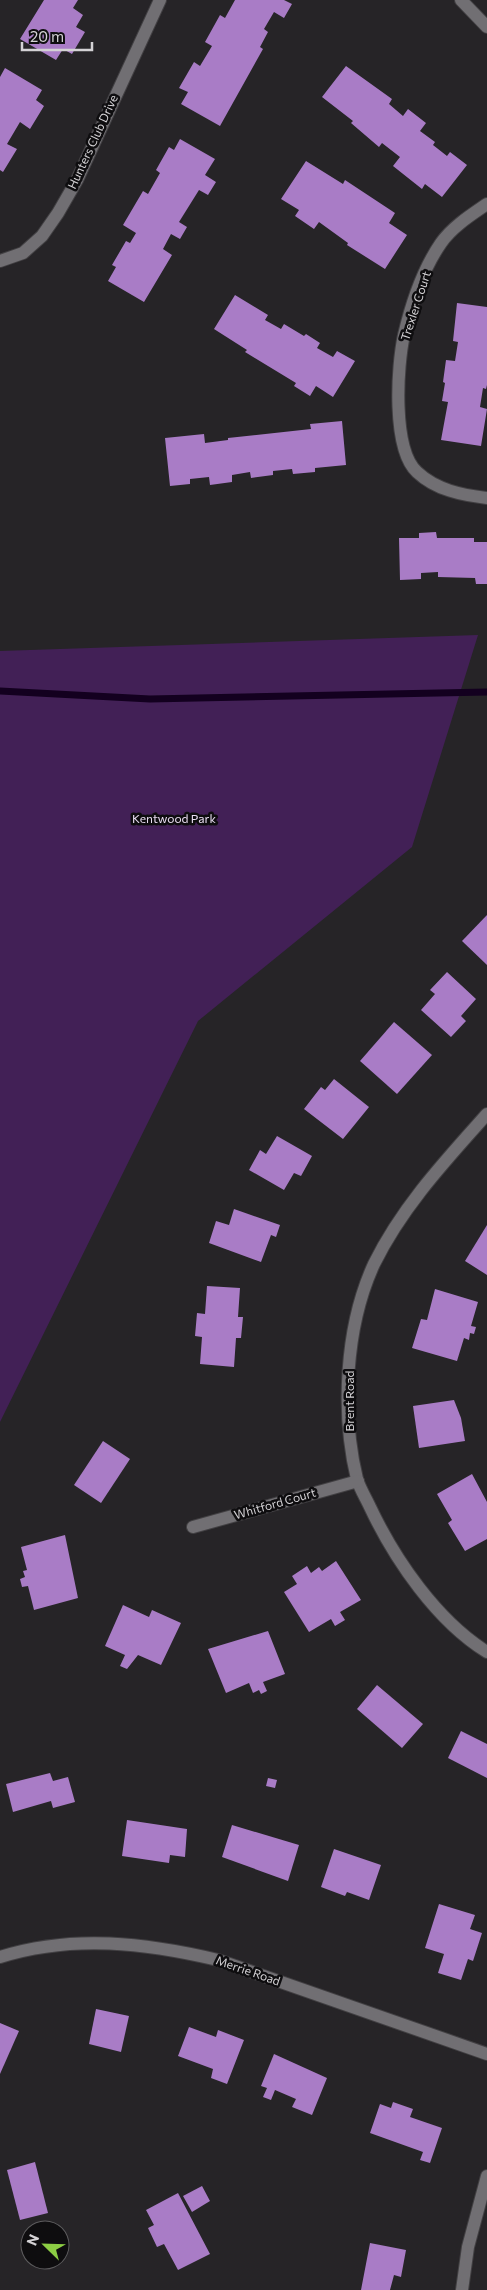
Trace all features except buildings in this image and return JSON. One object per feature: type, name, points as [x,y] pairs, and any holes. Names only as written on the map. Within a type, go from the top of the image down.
[{"type":"street","name":"Hunters Club Drive","points":[[0,261],[24,253],[42,236],[58,213],[77,180],[160,0]]},
{"type":"street","points":[[461,0],[487,27]]},
{"type":"street","name":"Trexler Court","points":[[487,204],[455,227],[441,243],[431,262],[419,290],[404,336],[399,375],[399,405],[403,444],[415,471],[444,490],[466,496],[487,498]]},
{"type":"street","name":"Brent Road","points":[[487,1114],[408,1207],[389,1235],[373,1266],[363,1293],[356,1320],[348,1383],[350,1435],[358,1481],[388,1541],[428,1598],[456,1628],[487,1652]]},
{"type":"street","name":"Whitford Court","points":[[193,1527],[358,1481]]},
{"type":"street","name":"Merrie Road","points":[[0,1957],[41,1947],[104,1943],[148,1945],[218,1960],[487,2054]]},
{"type":"street","points":[[462,2290],[468,2247],[487,2176]]},
{"type":"green space","name":"Kentwood Park","points":[[478,635],[412,847],[198,1021],[0,1422],[0,651]]},
{"type":"waterway","points":[[0,691],[150,699],[487,692]]}]
